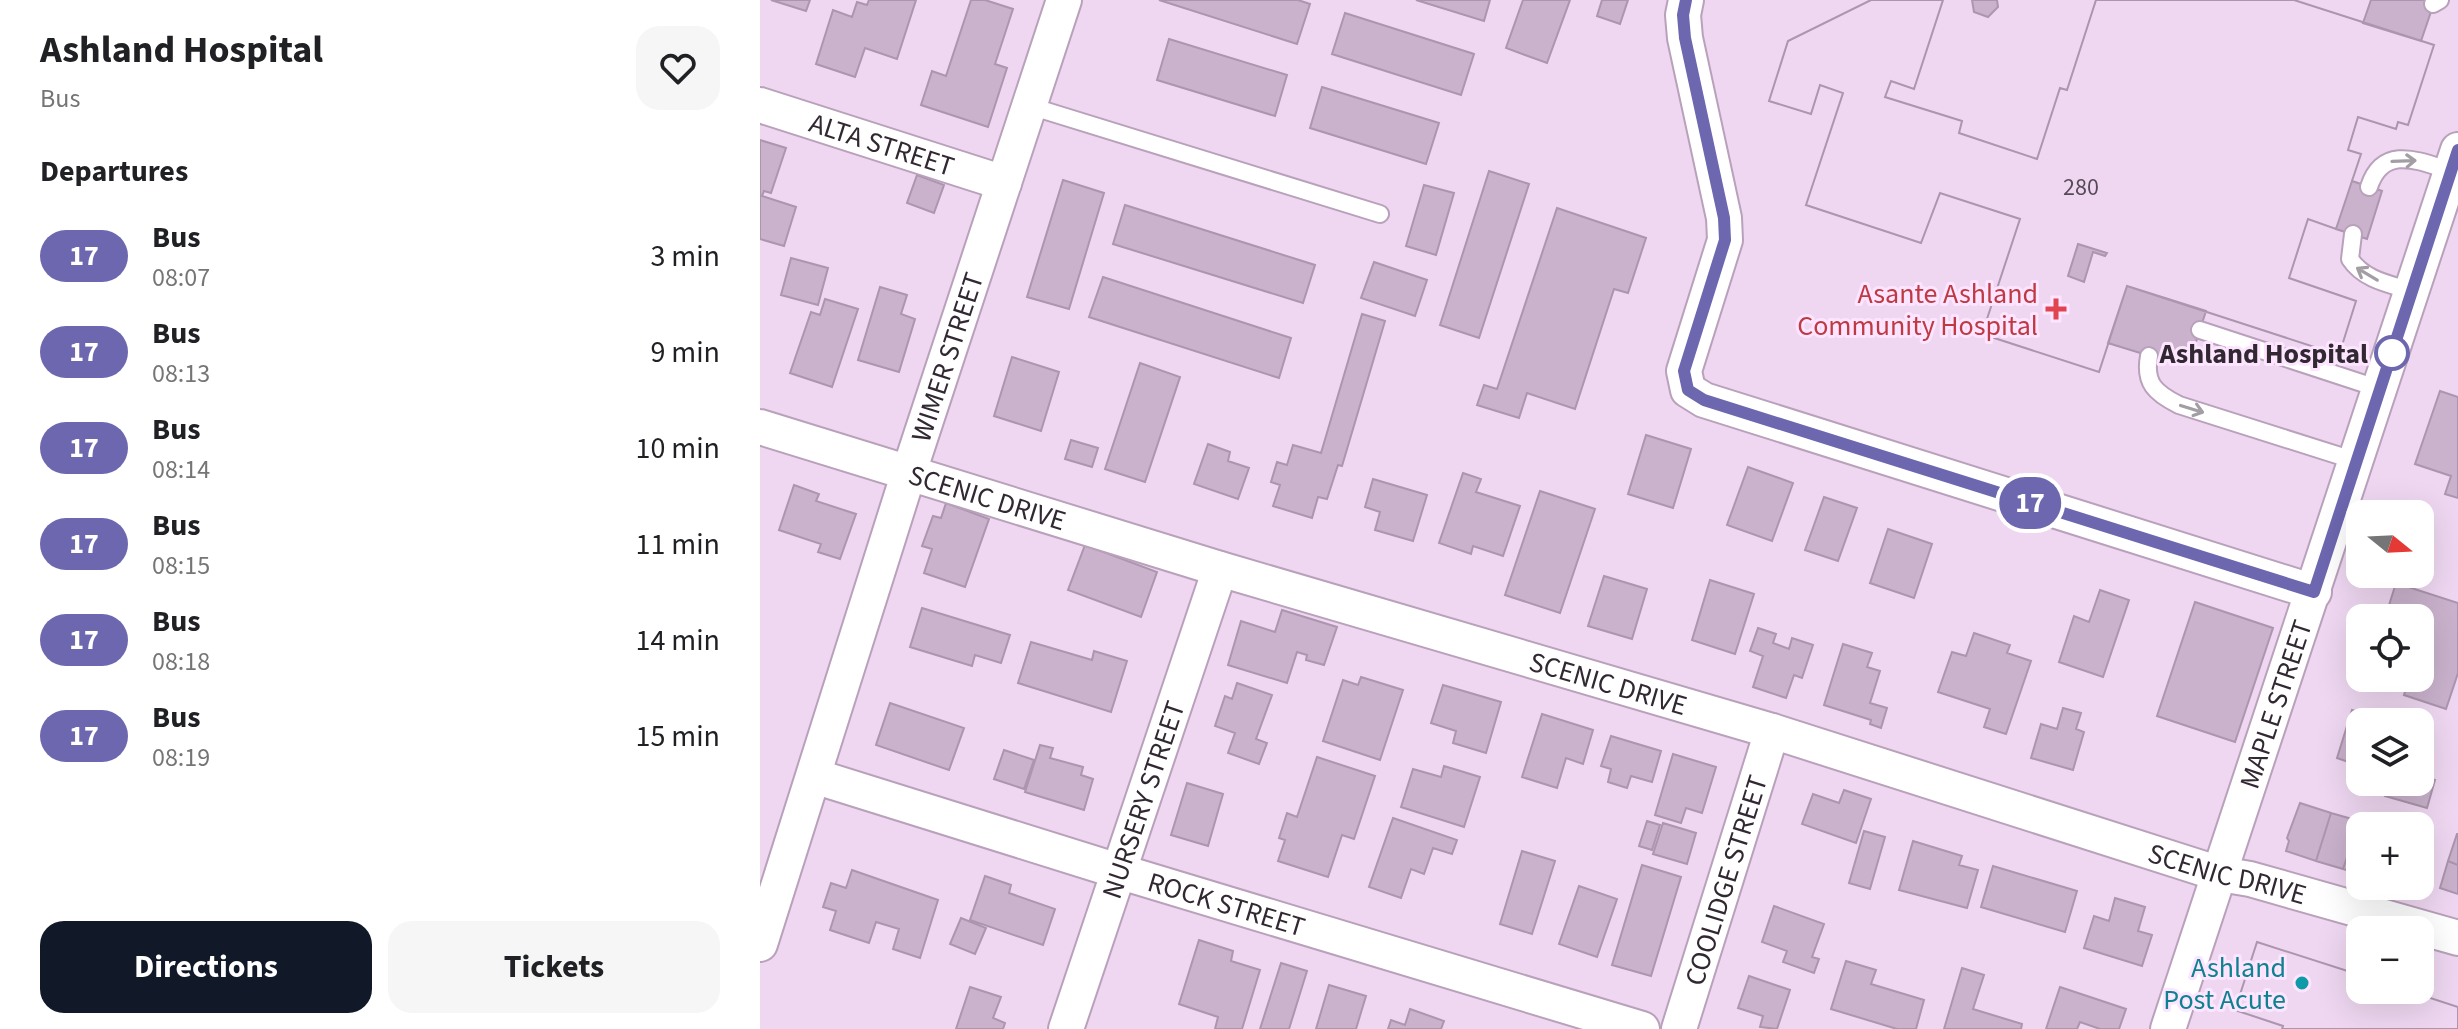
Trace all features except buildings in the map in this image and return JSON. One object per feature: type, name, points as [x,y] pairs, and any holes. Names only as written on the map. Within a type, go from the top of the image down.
[{"type":"street","name":"WIMER STREET","points":[[760,944],[909,472],[1064,0]]},
{"type":"street","points":[[1686,0],[1683,15],[1685,38],[1724,218],[1725,240],[1684,371],[1688,390],[1704,400],[2314,592]]},
{"type":"street","name":"ALTA STREET","points":[[760,105],[1004,183]]},
{"type":"street","name":"MAPLE STREET","points":[[2168,1029],[2455,160]]},
{"type":"street","name":"SCENIC DRIVE","points":[[760,427],[1220,569],[1772,731],[2220,874],[2250,879],[2458,938]]},
{"type":"street","name":"NURSERY STREET","points":[[1066,1029],[1220,569]]},
{"type":"street","name":"COOLIDGE STREET","points":[[1679,1029],[1772,731]]},
{"type":"street","name":"ROCK STREET","points":[[814,776],[1642,1029]]},
{"type":"lane","points":[[1030,106],[1380,214]]},
{"type":"lane","points":[[2369,187],[2373,173],[2384,162],[2402,158],[2455,160]]},
{"type":"lane","points":[[2353,234],[2350,259],[2357,270],[2376,280],[2412,291]]},
{"type":"lane","points":[[2200,330],[2380,389]]},
{"type":"lane","points":[[2149,356],[2147,370],[2151,384],[2165,398],[2356,461]]},
{"type":"bus line","name":"17","points":[[1686,0],[1683,15],[1685,38],[1724,218],[1725,240],[1684,371],[1688,390],[1704,400],[2314,592],[2458,150]]},
{"type":"place","name":"Asante Ashland Community Hospital","points":[[2056,309]]},
{"type":"place","name":"Ashland Hospital","points":[[2392,353]]},
{"type":"place","name":"Ashland Post Acute","points":[[2302,983]]}]
